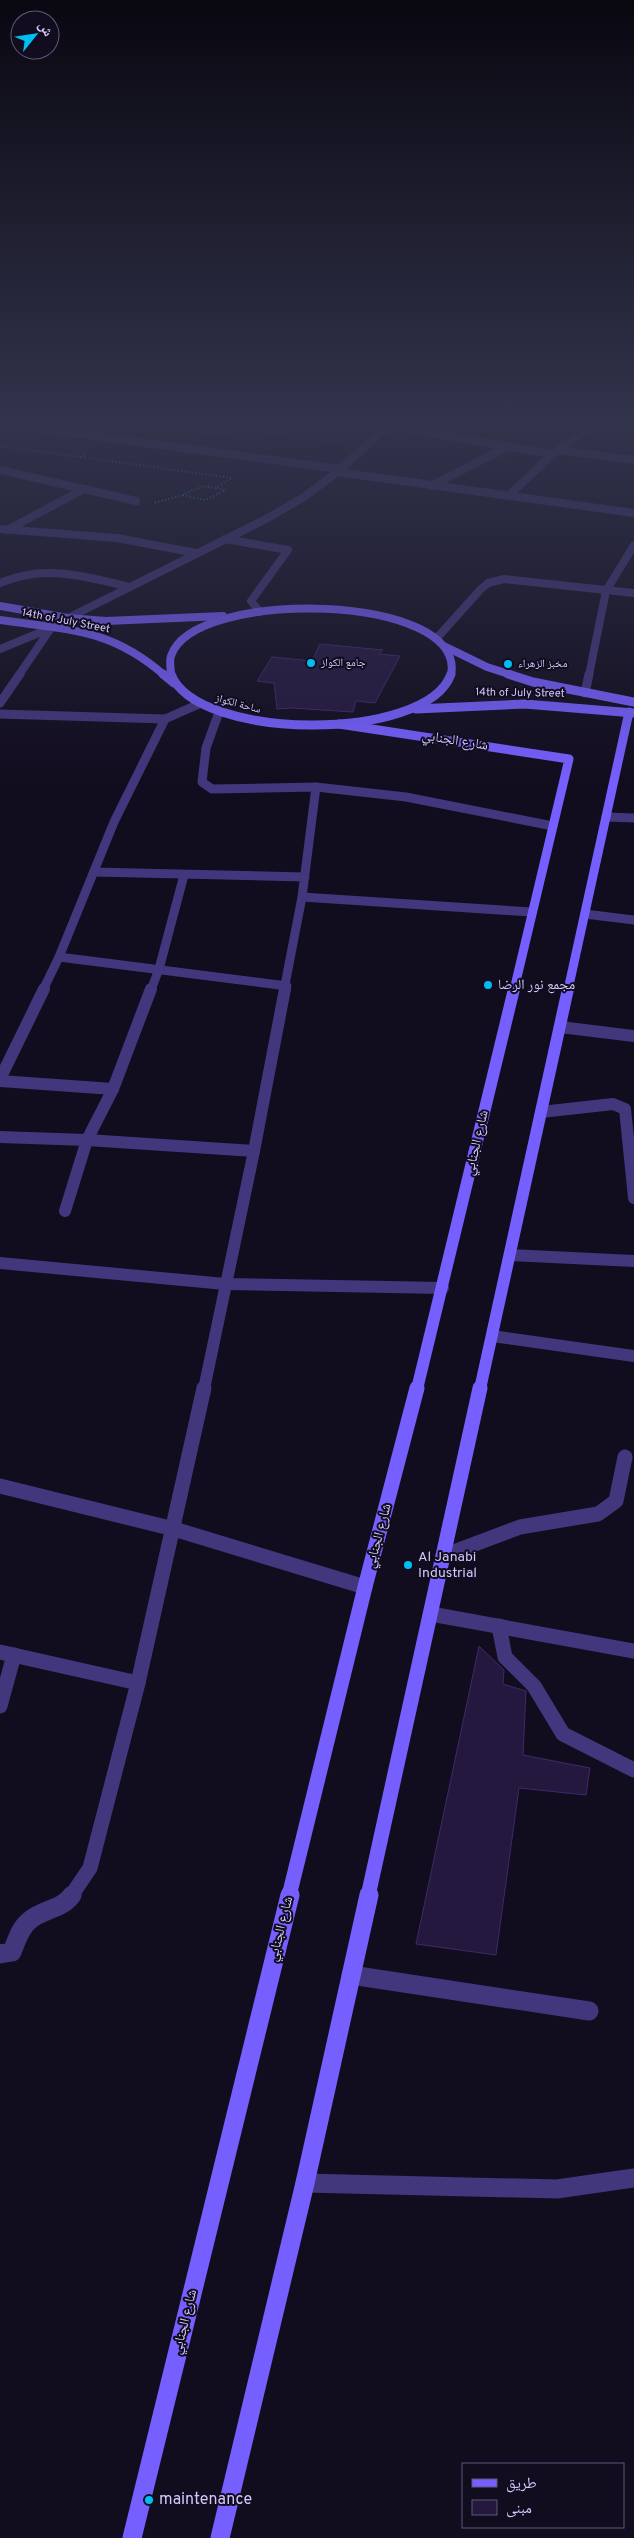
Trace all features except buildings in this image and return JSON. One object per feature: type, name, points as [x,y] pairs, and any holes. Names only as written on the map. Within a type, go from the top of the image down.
[{"type":"street","points":[[151,544],[196,553]]},
{"type":"street","points":[[68,618],[214,544]]},
{"type":"street","points":[[256,544],[288,550],[251,601],[260,612]]},
{"type":"street","points":[[585,693],[606,591],[634,545]]},
{"type":"street","points":[[0,584],[13,576],[36,571],[64,571],[130,587]]},
{"type":"street","points":[[436,639],[455,615],[480,590],[488,584],[504,578],[634,593]]},
{"type":"street","name":"14th of July Street","points":[[0,606],[68,618],[106,621],[241,615]]},
{"type":"street","name":"ساحة الكواز","points":[[327,608],[360,612],[408,624],[436,639],[444,646],[452,660],[452,673],[444,687],[429,700],[406,711],[364,722],[313,726],[263,723],[219,712],[199,704],[174,683],[168,666],[175,648],[194,633],[215,623],[241,615],[260,612],[327,608]]},
{"type":"street","name":"14th of July Street","points":[[0,620],[50,628],[117,643],[135,652],[174,683]]},
{"type":"street","points":[[0,649],[50,628]]},
{"type":"street","points":[[0,703],[50,628]]},
{"type":"street","name":"14th of July Street","points":[[444,646],[488,667],[533,682],[585,693],[632,709]]},
{"type":"street","name":"14th of July Street","points":[[406,711],[460,704],[509,702],[632,709]]},
{"type":"street","points":[[0,714],[165,719],[199,704]]},
{"type":"street","points":[[220,2538],[305,2183],[606,817],[632,709]]},
{"type":"street","points":[[219,712],[206,748],[202,782],[212,789],[316,787],[406,797],[553,826]]},
{"type":"street","points":[[113,1089],[0,1080],[59,956],[114,822],[165,719]]},
{"type":"street","name":"شارع الجنابي","points":[[132,2538],[366,1587],[443,1288],[531,912],[569,759],[339,724]]},
{"type":"street","points":[[0,1954],[12,1952],[21,1931],[29,1920],[68,1901],[90,1868],[138,1683],[174,1529],[254,1151],[287,986],[305,877],[316,787]]},
{"type":"street","points":[[606,817],[634,818]]},
{"type":"street","points":[[94,872],[305,877]]},
{"type":"street","points":[[65,1211],[87,1140],[113,1089],[159,969],[184,875]]},
{"type":"street","points":[[302,897],[531,912]]},
{"type":"street","points":[[585,914],[634,920]]},
{"type":"street","points":[[59,956],[287,986]]},
{"type":"street","points":[[560,1027],[634,1036]]},
{"type":"street","points":[[541,1112],[613,1104],[625,1109],[634,1198]]},
{"type":"street","points":[[0,1137],[87,1140],[254,1151]]},
{"type":"street","points":[[510,1255],[634,1261]]},
{"type":"street","points":[[0,1263],[225,1284],[443,1288]]},
{"type":"street","points":[[492,1336],[634,1356]]},
{"type":"street","points":[[443,1556],[520,1527],[598,1514],[616,1501],[625,1457]]},
{"type":"street","points":[[0,1486],[174,1529],[366,1587]]},
{"type":"street","points":[[430,1614],[634,1651]]},
{"type":"street","points":[[499,1626],[504,1657],[534,1686],[563,1734],[634,1770]]},
{"type":"street","points":[[0,1706],[7,1654],[138,1683]]},
{"type":"street","points":[[350,1976],[589,2011]]},
{"type":"street","points":[[305,2183],[557,2189],[634,2178]]},
{"type":"place","name":"جامع الكواز","points":[[311,663]]},
{"type":"place","name":"مخبز الزهراء","points":[[508,664]]},
{"type":"place","name":"مجمع نور الرضا","points":[[488,985]]},
{"type":"place","name":"Al Janabi Industrial","points":[[408,1565]]},
{"type":"place","name":"maintenance","points":[[149,2500]]}]
